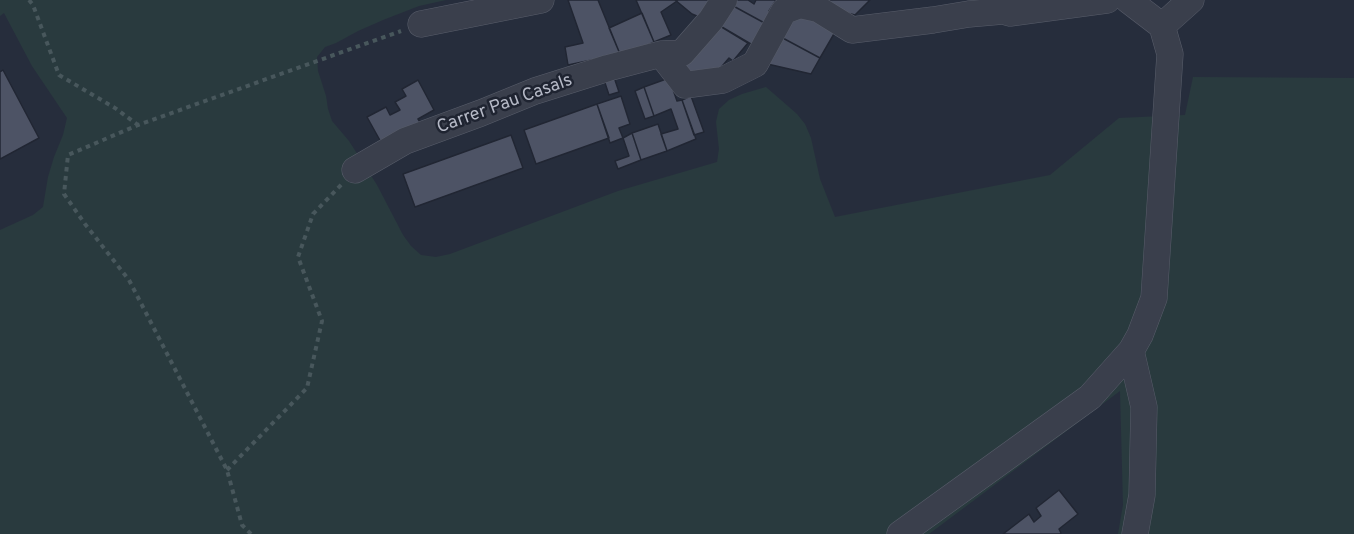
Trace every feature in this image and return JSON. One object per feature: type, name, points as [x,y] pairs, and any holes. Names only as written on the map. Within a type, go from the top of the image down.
[{"type":"street","points":[[422,24],[542,0]]},
{"type":"street","name":"Carrer Pau Casals","points":[[355,170],[405,141],[535,91],[661,54],[682,53],[711,20],[724,0]]},
{"type":"street","points":[[661,54],[685,85],[723,80],[755,64],[783,11],[800,5],[818,9],[852,30],[1003,11],[1001,6],[1107,0]]},
{"type":"street","points":[[900,534],[1090,397],[1131,351],[1140,336],[1154,298],[1170,54],[1162,26],[1128,0]]},
{"type":"street","points":[[1162,26],[1191,0]]},
{"type":"street","points":[[1131,351],[1144,407],[1142,495],[1135,534]]},
{"type":"path","points":[[28,0],[33,5],[58,75],[115,108],[138,125]]},
{"type":"path","points":[[251,534],[242,525],[227,470],[129,280],[64,194],[68,155],[138,125],[422,24]]},
{"type":"path","points":[[227,470],[307,388],[322,321],[298,257],[313,214],[355,170]]},
{"type":"shaded area","points":[[0,0],[446,0],[419,6],[358,31],[325,47],[317,57],[318,71],[332,121],[349,141],[377,185],[411,246],[421,255],[436,257],[450,254],[618,191],[717,162],[719,149],[716,122],[719,109],[729,100],[766,87],[805,124],[811,138],[820,179],[835,217],[1050,175],[1119,118],[1185,115],[1193,77],[1354,78],[1354,534],[1118,534],[1123,505],[1120,391],[929,534],[0,534],[0,230],[33,215],[43,207],[48,177],[67,118],[32,66],[4,13],[0,16]]},
{"type":"building","points":[[568,0],[598,0],[620,54],[568,65],[565,47],[583,43]]},
{"type":"building","points":[[636,0],[677,1],[661,12],[671,35],[654,42]]},
{"type":"building","points":[[675,0],[717,0],[704,19],[692,14]]},
{"type":"building","points":[[728,0],[748,0],[754,4],[756,0],[776,0],[769,11],[776,15],[770,26],[726,2]]},
{"type":"building","points":[[824,0],[870,0],[855,15],[839,11]]},
{"type":"building","points":[[726,2],[770,26],[756,47],[715,23]]},
{"type":"building","points":[[795,10],[838,27],[820,58],[779,36]]},
{"type":"building","points":[[642,13],[654,42],[638,50],[620,54],[609,28]]},
{"type":"building","points":[[715,23],[748,43],[733,61],[729,58],[712,78],[700,81],[679,67]]},
{"type":"building","points":[[779,36],[820,58],[811,74],[763,63]]},
{"type":"building","points":[[3,70],[39,138],[0,159],[0,72]]},
{"type":"building","points":[[612,71],[619,92],[609,95],[602,74]]},
{"type":"building","points":[[669,78],[677,101],[682,100],[696,139],[667,151],[661,134],[678,129],[671,109],[654,116],[644,87]]},
{"type":"building","points":[[418,80],[434,110],[418,119],[420,122],[382,144],[367,117],[386,107],[390,115],[400,110],[395,102],[406,96],[402,89]]},
{"type":"building","points":[[644,87],[654,116],[645,119],[635,91]]},
{"type":"building","points":[[621,96],[630,124],[619,128],[623,138],[610,143],[597,104]]},
{"type":"building","points":[[691,96],[704,132],[694,135],[682,100]]},
{"type":"building","points":[[597,104],[609,138],[536,164],[524,130]]},
{"type":"building","points":[[658,124],[667,151],[641,160],[632,133]]},
{"type":"building","points":[[632,133],[641,160],[618,169],[615,161],[629,156],[623,138]]},
{"type":"building","points":[[511,135],[523,168],[415,207],[403,174]]},
{"type":"building","points":[[1059,490],[1078,514],[1059,529],[1060,534],[1003,534],[1029,514],[1034,522],[1041,516],[1036,508]]}]
